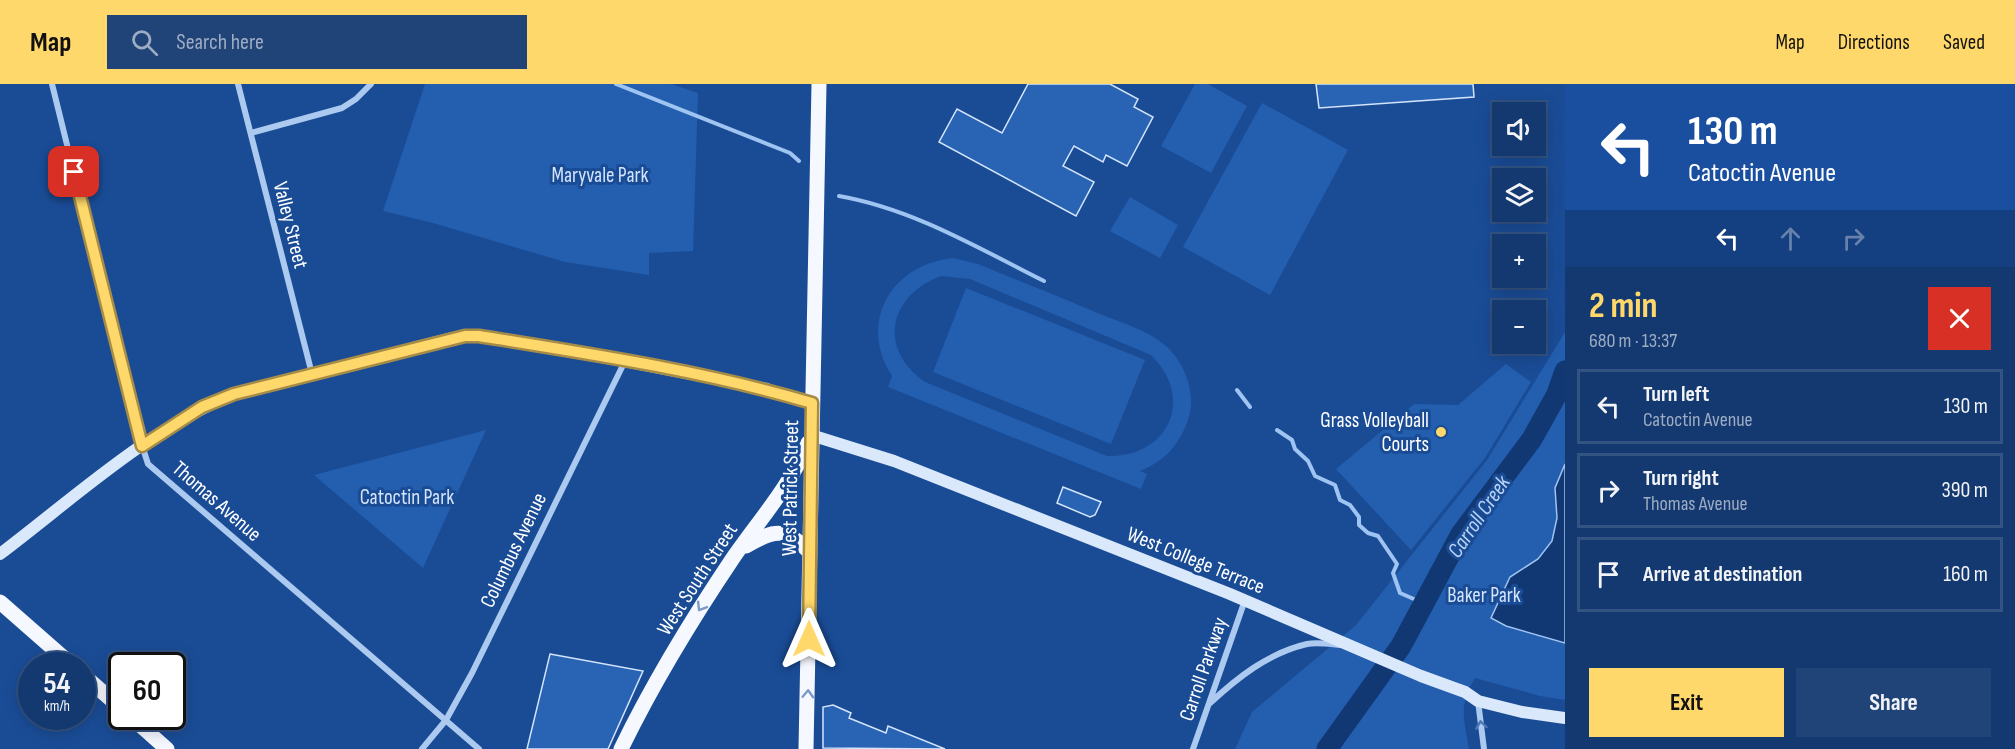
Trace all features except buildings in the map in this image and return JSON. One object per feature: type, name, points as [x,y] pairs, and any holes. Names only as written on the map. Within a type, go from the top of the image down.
[{"type":"main road","name":"West Patrick Street","points":[[806,749],[819,84]]},
{"type":"main road","name":"West South Street","points":[[621,749],[663,669],[739,550],[795,473],[811,435]]},
{"type":"main road","points":[[739,550],[764,535],[778,532],[797,538],[810,553]]},
{"type":"main road","points":[[0,602],[57,652]]},
{"type":"main road","points":[[96,686],[108,697]]},
{"type":"main road","points":[[145,730],[165,748]]},
{"type":"street","name":"Thomas Avenue","points":[[52,84],[148,464],[479,749]]},
{"type":"street","name":"Valley Street","points":[[238,84],[312,374]]},
{"type":"street","points":[[251,133],[342,108],[356,99],[371,84]]},
{"type":"street","points":[[0,554],[174,423],[218,400],[465,336],[479,336],[625,361],[767,389],[812,403]]},
{"type":"street","name":"Columbus Avenue","points":[[422,749],[446,720],[625,361]]},
{"type":"street","name":"West College Terrace","points":[[811,435],[894,461],[1245,600],[1401,668],[1465,692],[1478,701],[1522,712],[1565,718]]},
{"type":"street","name":"Carroll Parkway","points":[[1193,749],[1245,600]]},
{"type":"street","points":[[1209,704],[1237,678],[1278,654],[1309,644],[1348,645]]},
{"type":"street","points":[[1478,701],[1484,749]]},
{"type":"green space","name":"Maryvale Park","points":[[425,84],[671,84],[698,93],[693,251],[649,253],[649,275],[565,262],[433,223],[383,211]]},
{"type":"green space","points":[[1195,84],[1208,84],[1247,106],[1211,173],[1161,146]]},
{"type":"green space","points":[[1262,103],[1348,150],[1270,295],[1183,247]]},
{"type":"green space","points":[[1130,197],[1178,225],[1160,258],[1110,231]]},
{"type":"green space","points":[[953,258],[978,264],[1143,331],[1159,340],[1173,353],[1188,380],[1191,400],[1188,420],[1170,451],[1157,462],[1140,471],[1147,474],[1141,489],[888,387],[892,376],[882,356],[878,336],[880,317],[886,299],[913,271],[931,263]],"holes":[[[941,276],[970,279],[1151,355],[1165,372],[1172,390],[1173,407],[1169,423],[1160,437],[1146,447],[1128,454],[1107,456],[925,382],[910,369],[900,354],[895,339],[895,324],[900,309],[923,285]]]},
{"type":"green space","points":[[966,288],[1145,360],[1111,444],[933,372]]},
{"type":"green space","name":"Baker Park","points":[[1565,332],[1565,700],[1540,696],[1475,678],[1464,705],[1469,749],[1235,749],[1252,712],[1356,625],[1487,460]]},
{"type":"green space","name":"Grass Volleyball Courts","points":[[1506,364],[1531,382],[1485,458],[1411,550],[1336,469],[1414,404],[1458,405]]},
{"type":"green space","name":"Catoctin Park","points":[[486,430],[423,568],[314,475]]},
{"type":"shaded area","points":[[1565,464],[1565,643],[1506,626],[1491,618],[1510,577],[1538,559],[1552,541],[1557,518],[1555,488]]},
{"type":"waterway","points":[[616,84],[790,153],[799,161]]},
{"type":"waterway","points":[[839,196],[893,210],[919,220],[1044,281]]},
{"type":"waterway","name":"Carroll Creek","points":[[1327,749],[1401,646],[1461,534],[1532,439],[1557,394],[1565,371]]},
{"type":"waterway","points":[[1237,390],[1250,407]]},
{"type":"waterway","points":[[1277,430],[1292,440],[1295,449],[1308,461],[1315,476],[1335,485],[1340,500],[1350,505],[1359,517],[1359,525],[1368,533],[1378,536],[1397,564],[1393,573],[1400,593],[1423,603]]},
{"type":"place","name":"Grass Volleyball Courts","points":[[1441,432]]},
{"type":"route","points":[[74,172],[142,446],[174,423],[202,407],[234,394],[465,336],[479,336],[625,361],[767,389],[812,403],[809,639]]}]
